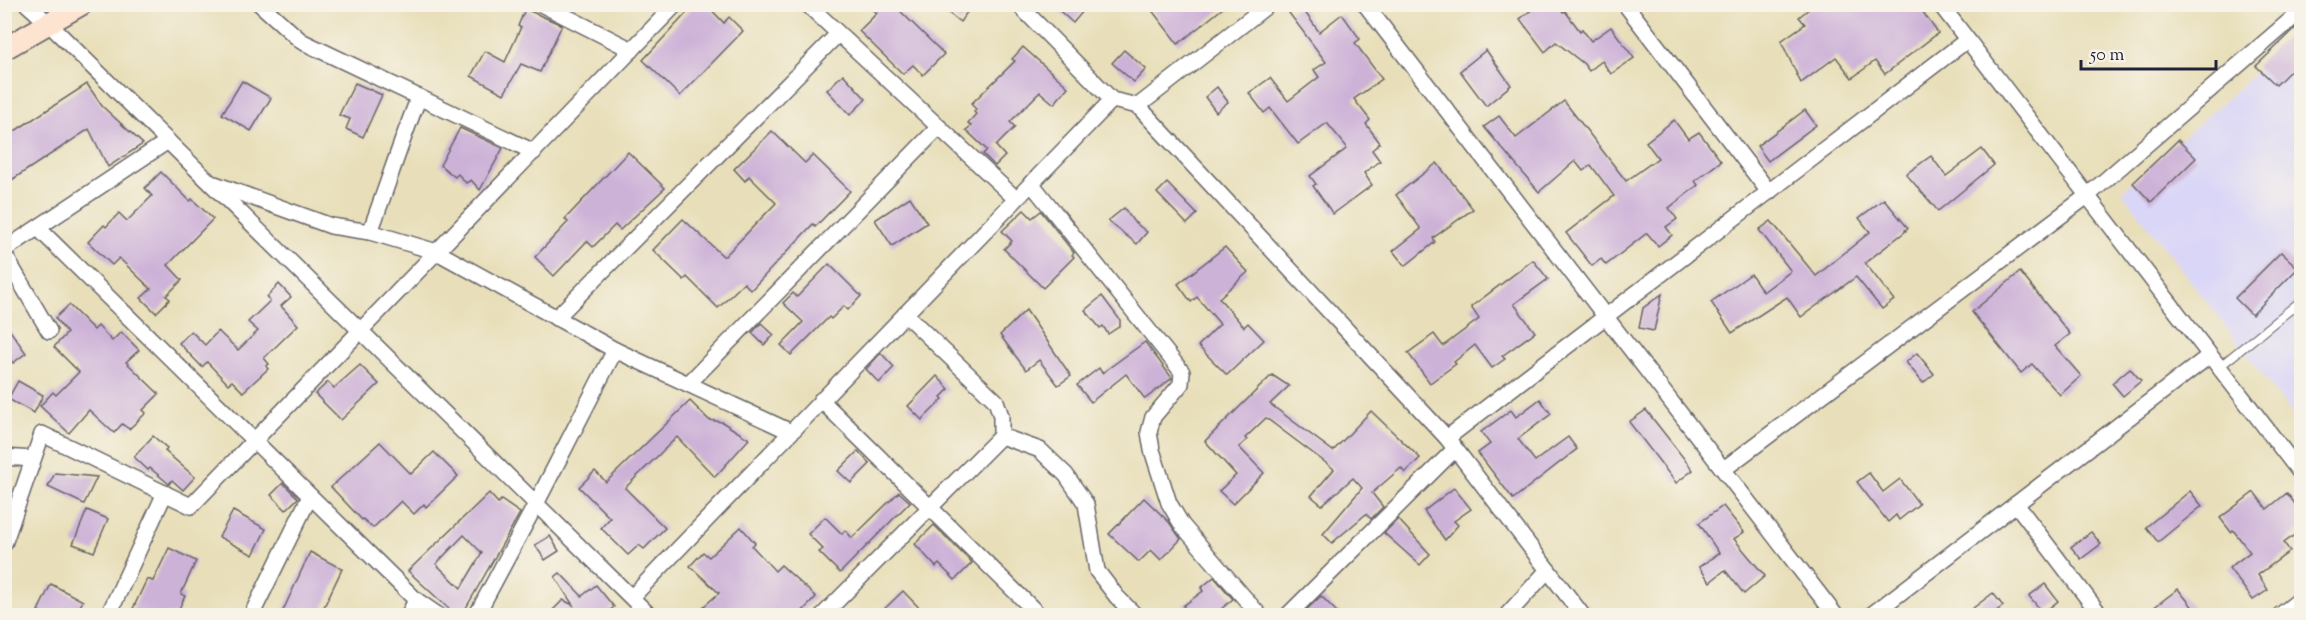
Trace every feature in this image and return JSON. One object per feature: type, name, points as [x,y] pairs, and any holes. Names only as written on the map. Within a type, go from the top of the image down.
[{"type":"street","points":[[27,4],[650,615]]},
{"type":"street","points":[[4,49],[82,4]]},
{"type":"street","points":[[260,4],[301,41],[534,152]]},
{"type":"street","points":[[541,4],[632,50]]},
{"type":"street","points":[[4,544],[42,434],[191,506],[676,4]]},
{"type":"street","points":[[807,4],[1016,199]]},
{"type":"street","points":[[1018,4],[1112,100],[1138,106],[1451,444],[1583,615]]},
{"type":"street","points":[[1138,106],[1269,4]]},
{"type":"street","points":[[1365,4],[1836,615]]},
{"type":"street","points":[[1625,4],[1769,192]]},
{"type":"street","points":[[1940,4],[2301,475]]},
{"type":"street","points":[[1724,470],[2087,196],[2301,10]]},
{"type":"street","points":[[556,318],[838,34]]},
{"type":"street","points":[[1287,615],[1451,444],[1606,317],[1967,40]]},
{"type":"street","points":[[370,231],[400,142],[419,97]]},
{"type":"street","points":[[632,597],[1112,100]]},
{"type":"street","points":[[687,384],[939,127]]},
{"type":"street","points":[[49,331],[4,252],[168,141]]},
{"type":"street","points":[[209,182],[331,226],[370,231],[437,252],[615,350],[791,432]]},
{"type":"street","points":[[1031,183],[1182,372],[1181,384],[1153,417],[1149,432],[1152,450],[1169,503],[1182,525],[1260,615]]},
{"type":"street","points":[[38,228],[416,600],[439,615]]},
{"type":"street","points":[[822,615],[1001,436],[1001,416],[996,401],[905,314]]},
{"type":"street","points":[[476,615],[615,350]]},
{"type":"street","points":[[1870,615],[2016,504],[2214,361]]},
{"type":"street","points":[[822,400],[1040,615]]},
{"type":"street","points":[[1001,436],[1040,450],[1066,475],[1086,504],[1097,571],[1117,597],[1136,615]]},
{"type":"street","points":[[4,457],[33,459]]},
{"type":"street","points":[[108,615],[165,494]]},
{"type":"street","points":[[251,615],[310,496]]},
{"type":"street","points":[[2016,504],[2101,615]]},
{"type":"street","points":[[1506,615],[1548,570]]},
{"type":"street","points":[[2279,615],[2301,598]]},
{"type":"street","points":[[408,615],[416,600]]},
{"type":"lane","points":[[2214,361],[2301,300]]},
{"type":"shaded area","points":[[2301,33],[2301,425],[2122,192]]},
{"type":"building","points":[[695,4],[706,4],[724,23],[729,17],[743,31],[680,96],[643,60]]},
{"type":"building","points":[[867,4],[893,4],[944,54],[923,75],[913,65],[903,74],[859,31],[877,13]]},
{"type":"building","points":[[937,4],[973,4],[960,22]]},
{"type":"building","points":[[1052,4],[1089,4],[1073,23]]},
{"type":"building","points":[[1147,4],[1228,4],[1178,44]]},
{"type":"building","points":[[1539,4],[1557,4],[1591,41],[1611,27],[1634,58],[1611,74],[1602,61],[1589,71],[1584,64],[1556,42],[1545,52],[1520,19]]},
{"type":"building","points":[[1815,4],[1917,4],[1938,33],[1885,74],[1875,61],[1852,78],[1836,57],[1801,83],[1781,41],[1805,24],[1799,17]]},
{"type":"building","points":[[1300,5],[1319,32],[1342,14],[1360,39],[1355,43],[1382,79],[1354,99],[1370,120],[1366,124],[1380,143],[1372,150],[1380,161],[1364,173],[1372,185],[1333,214],[1313,186],[1316,184],[1310,176],[1346,149],[1346,146],[1327,123],[1298,144],[1270,108],[1264,113],[1249,93],[1270,78],[1288,101],[1319,77],[1314,70],[1326,62],[1289,13]]},
{"type":"building","points":[[525,9],[562,25],[540,72],[521,64],[504,94],[471,76],[485,51],[505,62],[521,27],[518,26]]},
{"type":"building","points":[[2301,23],[2301,60],[2276,85],[2256,66]]},
{"type":"building","points":[[1023,47],[1068,87],[1054,104],[1040,92],[1010,122],[1015,127],[996,146],[1005,156],[995,166],[983,154],[987,150],[966,130],[971,126],[968,123],[976,114],[974,112],[976,109],[971,104],[1015,61],[1012,59]]},
{"type":"building","points":[[1124,50],[1146,69],[1134,82],[1112,63]]},
{"type":"building","points":[[1486,50],[1511,85],[1486,106],[1460,71]]},
{"type":"building","points":[[843,74],[866,99],[850,115],[827,90]]},
{"type":"building","points":[[242,81],[271,98],[251,131],[222,114]]},
{"type":"building","points":[[355,83],[382,95],[363,137],[346,129],[350,119],[339,115]]},
{"type":"building","points":[[87,84],[102,106],[143,144],[108,167],[89,129],[4,185],[4,138]]},
{"type":"building","points":[[1217,87],[1228,102],[1216,112],[1205,97]]},
{"type":"building","points":[[1564,101],[1626,181],[1658,158],[1646,142],[1674,120],[1688,139],[1699,132],[1721,161],[1695,181],[1698,185],[1669,208],[1677,219],[1666,227],[1672,235],[1658,246],[1647,233],[1606,265],[1601,259],[1592,266],[1566,233],[1614,196],[1591,165],[1583,171],[1575,161],[1539,192],[1484,127],[1499,116],[1516,138]]},
{"type":"building","points":[[1805,110],[1816,125],[1768,161],[1757,146]]},
{"type":"building","points":[[460,128],[503,148],[480,190],[471,180],[466,183],[458,174],[455,177],[440,165]]},
{"type":"building","points":[[772,131],[805,163],[813,155],[850,191],[815,227],[813,224],[751,290],[744,283],[718,308],[687,277],[684,280],[653,250],[683,219],[725,256],[776,203],[749,176],[745,181],[734,169]]},
{"type":"building","points":[[2178,140],[2196,158],[2151,202],[2133,183]]},
{"type":"building","points":[[1982,149],[1994,165],[1938,211],[1906,174],[1931,156],[1946,176]]},
{"type":"building","points":[[628,152],[665,188],[620,230],[615,225],[593,247],[587,241],[554,276],[535,257],[568,222],[565,219]]},
{"type":"building","points":[[1437,163],[1473,209],[1433,238],[1435,242],[1405,266],[1393,251],[1421,229],[1396,195]]},
{"type":"building","points":[[161,172],[190,201],[192,199],[213,219],[168,265],[182,280],[166,296],[170,299],[156,313],[141,298],[151,289],[119,258],[112,265],[88,242],[119,213],[127,221],[152,196],[145,188]]},
{"type":"building","points":[[1167,183],[1197,214],[1187,224],[1157,193]]},
{"type":"building","points":[[910,197],[927,223],[892,246],[875,220]]},
{"type":"building","points":[[1884,199],[1908,228],[1865,263],[1894,300],[1882,309],[1856,277],[1801,317],[1787,297],[1732,333],[1711,302],[1751,274],[1763,292],[1791,271],[1759,230],[1771,221],[1816,276],[1870,232],[1859,218]]},
{"type":"building","points":[[1124,208],[1133,221],[1147,232],[1137,244],[1108,221]]},
{"type":"building","points":[[1024,210],[1032,218],[1041,211],[1074,253],[1072,255],[1074,257],[1043,288],[1004,249],[1012,241],[1002,231]]},
{"type":"building","points":[[1225,247],[1248,272],[1219,298],[1244,327],[1248,323],[1264,340],[1227,375],[1198,346],[1220,324],[1197,297],[1191,302],[1178,284]]},
{"type":"building","points":[[2281,252],[2298,268],[2252,315],[2235,298]]},
{"type":"building","points":[[1533,260],[1548,279],[1514,304],[1535,332],[1502,356],[1505,359],[1492,368],[1475,345],[1454,362],[1456,364],[1430,383],[1408,353],[1434,334],[1443,346],[1479,319],[1471,307]]},
{"type":"building","points":[[829,264],[861,296],[848,310],[844,306],[831,319],[829,317],[791,355],[781,345],[803,322],[783,303],[793,293],[797,297]]},
{"type":"building","points":[[2020,272],[2070,334],[2055,346],[2081,376],[2060,395],[2032,364],[2021,373],[1972,312]]},
{"type":"building","points":[[279,284],[291,297],[281,306],[298,325],[264,358],[269,364],[266,366],[268,369],[243,392],[232,381],[228,384],[207,362],[202,367],[179,343],[191,331],[205,345],[218,331],[238,350],[258,331],[248,322],[270,301],[267,297]]},
{"type":"building","points":[[1662,294],[1654,331],[1639,328],[1643,308]]},
{"type":"building","points":[[1102,296],[1120,320],[1120,326],[1108,334],[1103,326],[1100,328],[1085,310]]},
{"type":"building","points":[[69,305],[94,330],[98,326],[112,341],[121,332],[139,350],[126,362],[159,394],[143,410],[146,413],[129,429],[122,424],[114,433],[89,410],[69,433],[40,406],[53,392],[56,395],[79,372],[54,347],[67,333],[55,318]]},
{"type":"building","points":[[1026,310],[1071,376],[1058,385],[1039,360],[1026,370],[1000,335]]},
{"type":"building","points":[[4,322],[26,353],[13,363],[4,351]]},
{"type":"building","points":[[761,323],[774,335],[764,345],[752,333]]},
{"type":"building","points":[[1145,342],[1172,378],[1145,399],[1126,374],[1091,402],[1077,385],[1099,368],[1102,373]]},
{"type":"building","points":[[881,353],[894,367],[879,383],[866,369]]},
{"type":"building","points":[[1917,353],[1934,374],[1923,383],[1906,362]]},
{"type":"building","points":[[360,365],[379,384],[341,420],[315,394],[328,382],[334,388]]},
{"type":"building","points":[[2130,368],[2141,381],[2123,396],[2112,383]]},
{"type":"building","points":[[1272,375],[1289,386],[1270,404],[1333,451],[1371,411],[1420,458],[1405,473],[1401,468],[1372,493],[1383,507],[1371,519],[1366,514],[1332,543],[1323,534],[1362,488],[1353,478],[1322,505],[1311,496],[1334,469],[1266,418],[1239,447],[1264,473],[1233,504],[1219,491],[1236,475],[1205,441]]},
{"type":"building","points":[[937,376],[949,389],[941,397],[943,399],[922,420],[908,406]]},
{"type":"building","points":[[18,381],[43,395],[34,413],[8,399]]},
{"type":"building","points":[[1540,399],[1551,414],[1518,439],[1535,461],[1568,437],[1577,449],[1513,499],[1478,453],[1490,444],[1481,432],[1511,410],[1516,417]]},
{"type":"building","points":[[690,401],[709,420],[722,422],[749,439],[715,477],[677,437],[625,488],[665,528],[644,549],[639,545],[628,555],[601,528],[610,518],[579,487],[595,471],[606,482]]},
{"type":"building","points":[[1646,410],[1693,470],[1676,483],[1629,422]]},
{"type":"building","points":[[153,436],[167,448],[165,451],[195,477],[183,490],[172,480],[169,484],[150,468],[148,470],[134,457]]},
{"type":"building","points":[[380,442],[411,474],[434,452],[458,476],[426,507],[424,504],[414,514],[401,501],[373,528],[362,520],[331,487]]},
{"type":"building","points":[[858,451],[870,464],[851,483],[838,471]]},
{"type":"building","points":[[55,473],[97,477],[84,504],[48,487]]},
{"type":"building","points":[[1869,473],[1883,492],[1900,479],[1919,504],[1899,520],[1896,515],[1888,522],[1857,482]]},
{"type":"building","points":[[283,483],[298,498],[286,510],[271,495]]},
{"type":"building","points":[[1454,488],[1471,509],[1454,521],[1458,525],[1445,540],[1424,511]]},
{"type":"building","points":[[2190,491],[2202,506],[2158,542],[2146,527]]},
{"type":"building","points":[[899,492],[910,502],[840,573],[819,552],[823,549],[808,534],[825,517],[842,534],[845,530],[852,538]]},
{"type":"building","points":[[2254,492],[2267,509],[2287,493],[2301,512],[2301,530],[2284,543],[2290,551],[2258,575],[2268,590],[2253,600],[2229,568],[2250,552],[2233,530],[2231,532],[2220,518]]},
{"type":"building","points":[[489,493],[498,503],[501,500],[520,513],[462,615],[449,609],[408,571]],"holes":[[[464,535],[482,553],[461,588],[436,564]]]},
{"type":"building","points":[[1144,498],[1169,522],[1181,539],[1161,560],[1151,550],[1139,562],[1109,534]]},
{"type":"building","points":[[1723,506],[1744,532],[1734,539],[1765,576],[1744,594],[1725,570],[1710,582],[1699,567],[1719,553],[1699,523]]},
{"type":"building","points":[[87,510],[108,519],[94,552],[73,544]]},
{"type":"building","points":[[233,511],[266,529],[253,555],[219,537]]},
{"type":"building","points":[[1398,519],[1430,554],[1420,565],[1384,533]]},
{"type":"building","points":[[934,525],[972,563],[955,580],[939,564],[936,567],[915,544]]},
{"type":"building","points":[[741,527],[755,543],[752,546],[775,571],[781,565],[816,597],[799,615],[694,615],[719,593],[690,566],[703,552],[709,557]]},
{"type":"building","points":[[2091,532],[2101,544],[2081,559],[2071,547]]},
{"type":"building","points":[[550,536],[559,551],[545,560],[535,545]]},
{"type":"building","points":[[169,548],[196,561],[181,594],[185,596],[176,615],[130,615],[147,579],[153,581]]},
{"type":"building","points":[[310,552],[342,569],[320,615],[281,615]]},
{"type":"building","points":[[560,573],[582,596],[596,585],[614,607],[604,615],[548,615],[563,600],[573,605],[555,577]]},
{"type":"building","points":[[1214,577],[1233,599],[1214,615],[1190,615],[1183,606],[1203,591],[1201,588]]},
{"type":"building","points":[[51,584],[83,601],[75,615],[47,615],[38,611]]},
{"type":"building","points":[[2045,584],[2058,601],[2043,613],[2029,596]]},
{"type":"building","points":[[2178,589],[2199,615],[2144,615]]},
{"type":"building","points":[[903,591],[926,615],[878,615]]},
{"type":"building","points":[[1993,593],[2003,606],[1991,615],[1964,615]]},
{"type":"building","points":[[1321,596],[1340,615],[1301,615]]}]
